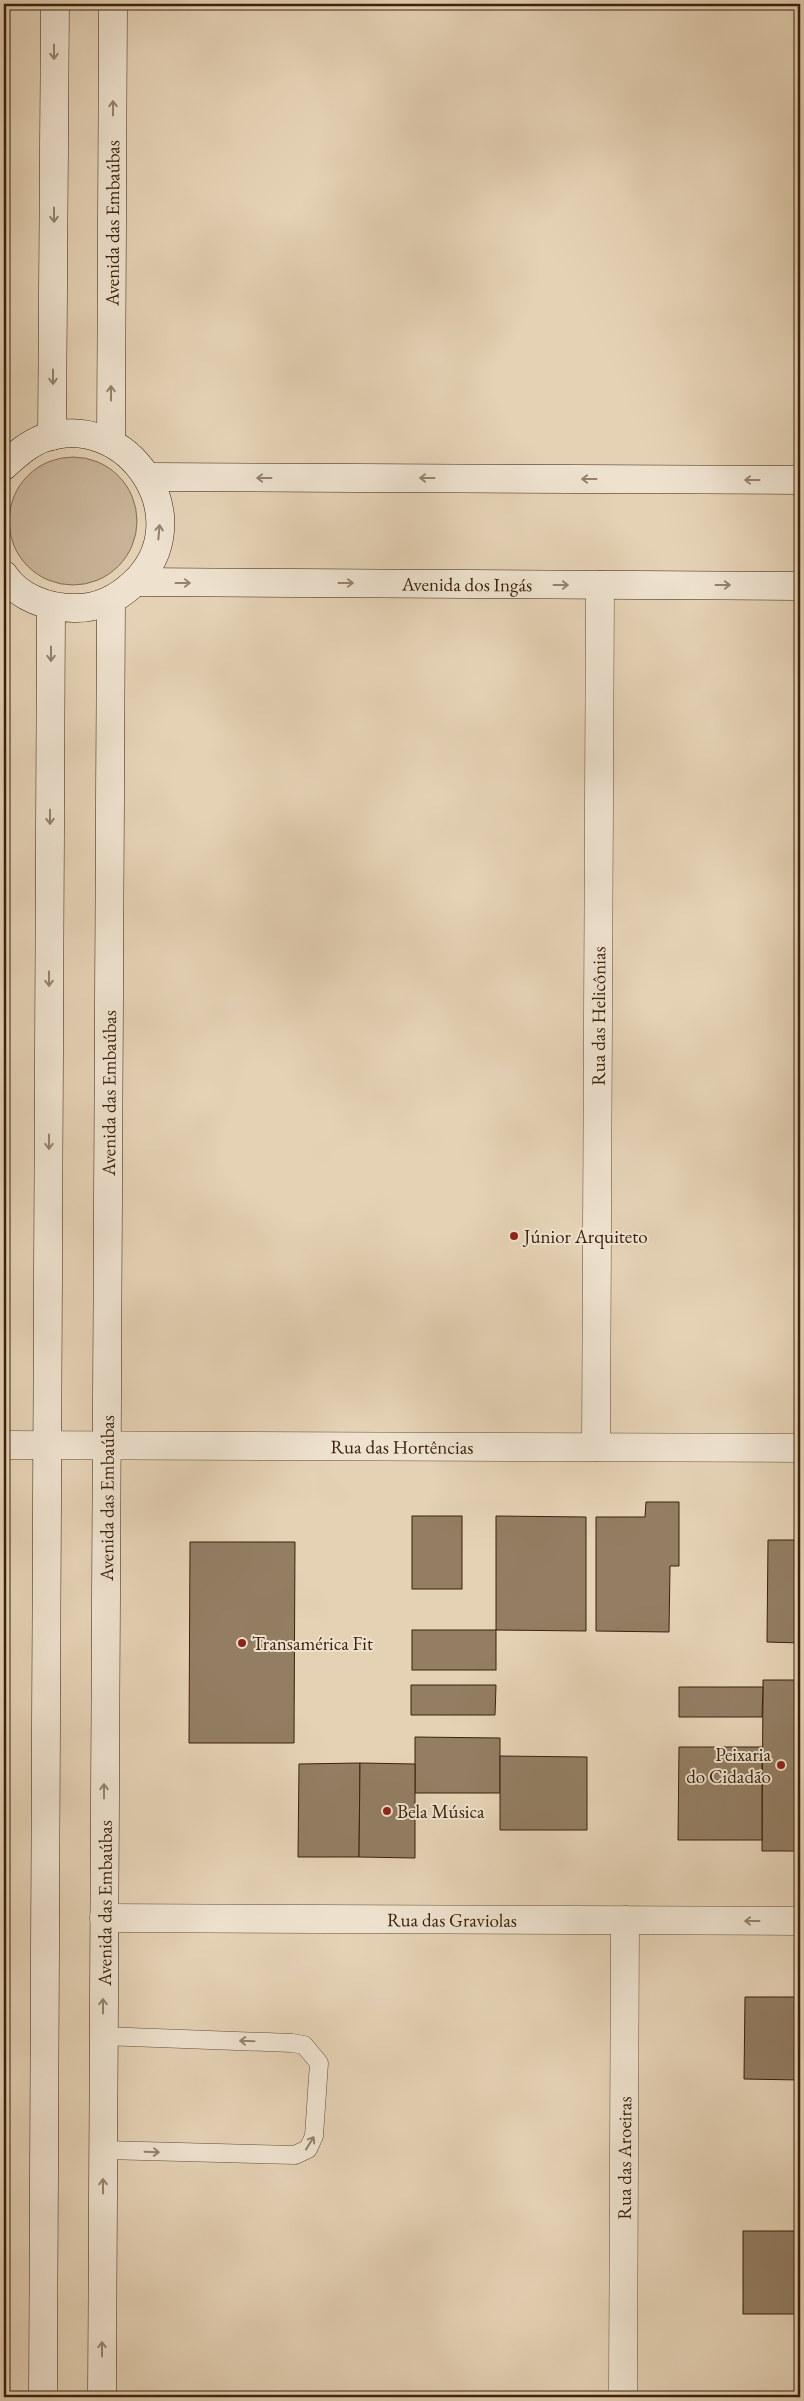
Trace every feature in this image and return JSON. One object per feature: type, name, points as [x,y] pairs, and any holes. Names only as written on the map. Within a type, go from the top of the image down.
[{"type":"street","points":[[52,436],[54,4]]},
{"type":"street","name":"Avenida das Embaúbas","points":[[111,442],[113,4]]},
{"type":"street","points":[[4,466],[22,450],[42,438],[66,433],[90,434],[111,442],[132,457],[148,477],[156,495],[160,517],[159,538],[152,559],[124,593],[110,600],[84,608],[51,606],[22,593],[6,579]]},
{"type":"street","points":[[148,477],[800,480]]},
{"type":"street","name":"Avenida dos Ingás","points":[[135,582],[800,586]]},
{"type":"street","name":"Rua das Helicônias","points":[[596,1447],[600,585]]},
{"type":"street","name":"Avenida das Embaúbas","points":[[102,2397],[110,600]]},
{"type":"street","points":[[43,2397],[51,606]]},
{"type":"street","name":"Rua das Hortências","points":[[4,1445],[800,1448]]},
{"type":"street","name":"Rua das Graviolas","points":[[104,1918],[800,1921]]},
{"type":"street","name":"Rua das Aroeiras","points":[[623,2397],[625,1920]]},
{"type":"lane","points":[[103,2036],[292,2043],[304,2045],[318,2063],[314,2136],[308,2149],[295,2155],[104,2150]]},
{"type":"shaded area","points":[[73,457],[97,462],[118,476],[132,497],[137,521],[132,545],[118,566],[97,580],[73,585],[49,580],[28,566],[14,545],[9,521],[14,497],[28,476],[49,462]]},
{"type":"building","points":[[646,1502],[679,1502],[679,1566],[670,1566],[669,1632],[596,1631],[596,1517],[645,1517]]},
{"type":"building","points":[[412,1516],[462,1516],[462,1589],[412,1589]]},
{"type":"building","points":[[496,1516],[586,1517],[586,1631],[496,1630]]},
{"type":"building","points":[[768,1540],[800,1540],[800,1643],[767,1642]]},
{"type":"building","name":"Transamérica Fit","points":[[190,1542],[295,1542],[294,1743],[189,1743]]},
{"type":"building","points":[[412,1630],[496,1630],[496,1670],[412,1670]]},
{"type":"building","name":"Peixaria do Cidadão","points":[[763,1680],[800,1680],[800,1851],[762,1851]]},
{"type":"building","points":[[411,1685],[496,1685],[495,1715],[411,1715]]},
{"type":"building","points":[[679,1687],[763,1687],[762,1717],[679,1717]]},
{"type":"building","points":[[415,1737],[500,1738],[500,1793],[415,1793]]},
{"type":"building","points":[[679,1747],[762,1747],[762,1840],[678,1840]]},
{"type":"building","points":[[500,1756],[587,1757],[587,1830],[500,1830]]},
{"type":"building","points":[[360,1763],[359,1857],[298,1857],[299,1764]]},
{"type":"building","name":"Bela Música","points":[[360,1763],[415,1764],[415,1858],[359,1857]]},
{"type":"building","points":[[745,1997],[800,1997],[800,2080],[744,2079]]},
{"type":"building","points":[[743,2231],[800,2231],[800,2314],[743,2314]]},
{"type":"place","name":"Júnior Arquiteto","points":[[514,1236]]},
{"type":"place","name":"Transamérica Fit","points":[[242,1643]]},
{"type":"place","name":"Peixaria do Cidadão","points":[[781,1765]]},
{"type":"place","name":"Bela Música","points":[[387,1811]]}]
